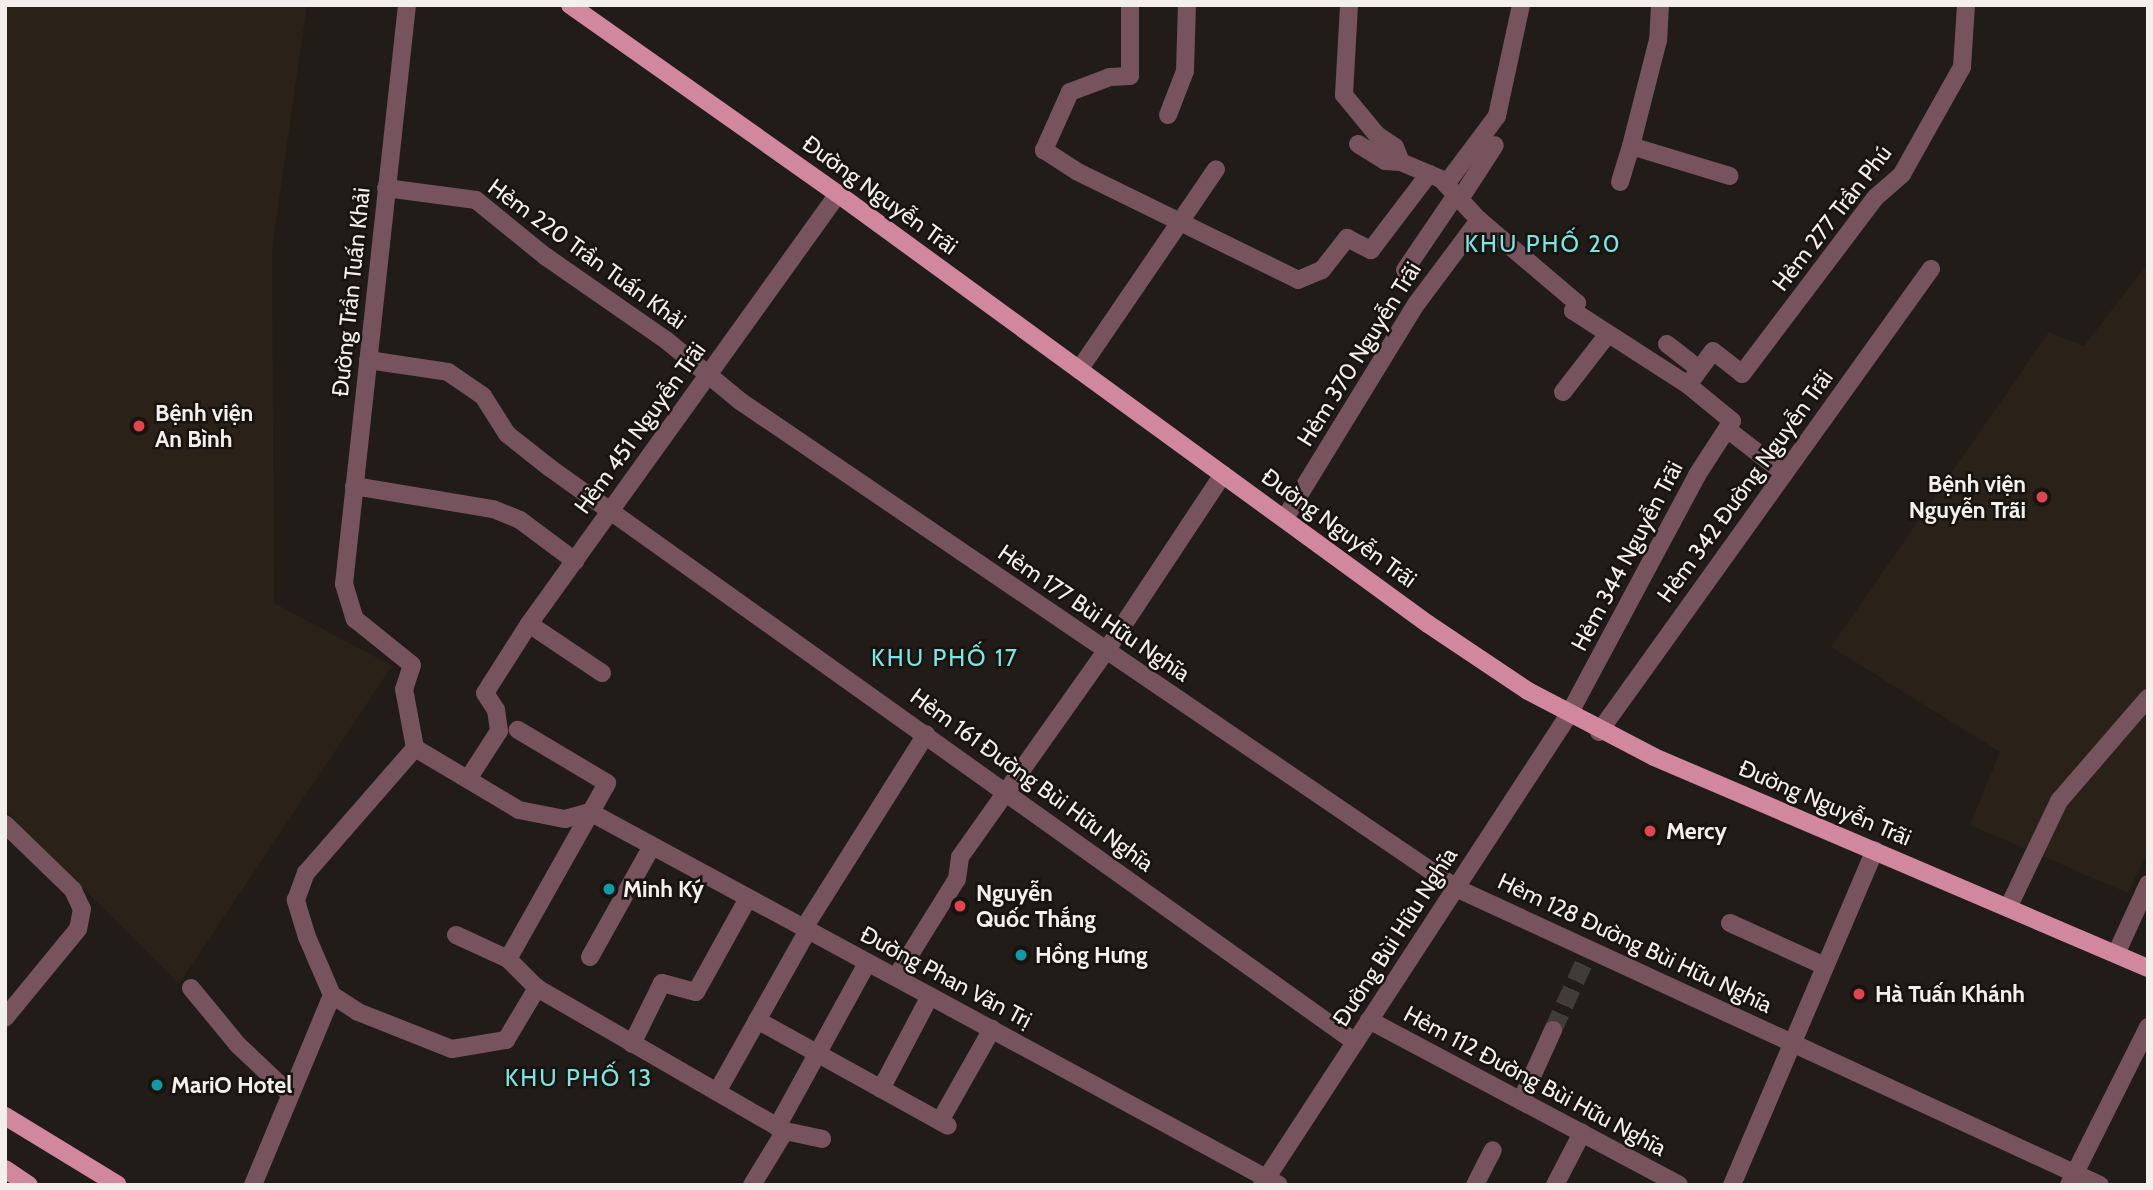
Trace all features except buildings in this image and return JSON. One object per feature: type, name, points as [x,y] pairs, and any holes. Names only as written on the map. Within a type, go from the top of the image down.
[{"type":"main road","name":"Đường Nguyễn Trãi","points":[[570,5],[838,194],[1484,664],[1568,716],[2148,968]]},
{"type":"main road","points":[[5,1115],[118,1185]]},
{"type":"main road","points":[[5,1169],[29,1185]]},
{"type":"street","name":"Đường Trần Tuấn Khải","points":[[407,5],[344,584],[355,619],[412,665],[404,690],[415,748]]},
{"type":"street","points":[[1130,5],[1130,76],[1110,77],[1070,92],[1044,150],[1298,280],[1322,270],[1347,238],[1371,250],[1429,174]]},
{"type":"street","points":[[1168,115],[1185,71],[1187,5]]},
{"type":"street","points":[[1349,5],[1344,95],[1377,135],[1395,146],[1401,162]]},
{"type":"street","points":[[1405,270],[1454,193],[1497,116],[1521,5]]},
{"type":"street","points":[[1620,182],[1658,40],[1660,5]]},
{"type":"street","name":"Hẻm 277 Trần Phú","points":[[1699,369],[1713,351],[1742,374],[1876,197],[1902,174],[1962,66],[1966,5]]},
{"type":"street","points":[[1358,144],[1385,161],[1401,162],[1429,174],[1454,193],[1479,220],[1577,303],[1573,311],[1688,385],[1784,473]]},
{"type":"street","points":[[1454,193],[1495,145]]},
{"type":"street","points":[[1631,146],[1730,176]]},
{"type":"street","points":[[1079,370],[1183,223],[1216,169]]},
{"type":"street","name":"Hẻm 220 Trần Tuấn Khải","points":[[386,188],[475,200],[709,374]]},
{"type":"street","name":"Hẻm 451 Nguyễn Trãi","points":[[468,779],[499,731],[496,710],[485,693],[529,624],[838,194]]},
{"type":"street","name":"Hẻm 370 Nguyễn Trãi","points":[[1285,518],[1417,303],[1479,220]]},
{"type":"street","name":"Hẻm 342 Đường Nguyễn Trãi","points":[[1600,732],[1931,269]]},
{"type":"street","points":[[1563,392],[1608,334]]},
{"type":"street","points":[[1667,344],[1699,369],[1688,385]]},
{"type":"street","name":"Hẻm 161 Đường Bùi Hữu Nghĩa","points":[[368,360],[449,372],[483,396],[507,435],[1355,1042]]},
{"type":"street","name":"Hẻm 177 Bùi Hữu Nghĩa","points":[[709,374],[740,401],[1456,888]]},
{"type":"street","name":"Hẻm 344 Nguyễn Trãi","points":[[1568,716],[1697,475],[1730,425]]},
{"type":"street","points":[[896,977],[957,879],[960,857],[1106,652],[1223,474]]},
{"type":"street","points":[[354,486],[494,509],[520,520],[575,561]]},
{"type":"street","points":[[529,624],[602,673]]},
{"type":"street","points":[[2008,908],[2059,802],[2148,698]]},
{"type":"street","name":"Đường Bùi Hữu Nghĩa","points":[[1269,1182],[1369,1020],[1568,716]]},
{"type":"street","points":[[508,959],[607,783],[519,730]]},
{"type":"street","points":[[717,1092],[806,929],[926,734]]},
{"type":"street","points":[[537,988],[506,1040],[452,1049],[358,1012],[332,995],[307,937],[296,900],[306,873],[415,748],[519,810],[565,819],[590,812]]},
{"type":"street","name":"Đường Phan Văn Trị","points":[[590,812],[1269,1182]]},
{"type":"street","points":[[5,824],[73,890],[82,909],[78,929],[5,1018]]},
{"type":"street","points":[[590,957],[652,846]]},
{"type":"street","points":[[1732,1185],[1875,850]]},
{"type":"street","points":[[2116,954],[2148,884]]},
{"type":"street","name":"Hẻm 128 Đường Bùi Hữu Nghĩa","points":[[1456,888],[1589,953],[1793,1042],[1958,1119],[2072,1179],[2100,1185]]},
{"type":"street","points":[[632,1044],[663,983],[696,992],[748,898]]},
{"type":"street","points":[[1730,923],[1825,966]]},
{"type":"street","points":[[456,935],[508,959],[537,988],[781,1129],[822,1139]]},
{"type":"street","points":[[752,1185],[816,1054],[867,963]]},
{"type":"street","points":[[191,988],[237,1045],[290,1094]]},
{"type":"street","points":[[253,1185],[332,995]]},
{"type":"street","points":[[881,1089],[930,996]]},
{"type":"street","points":[[757,1020],[944,1123],[992,1029]]},
{"type":"street","name":"Hẻm 112 Đường Bùi Hữu Nghĩa","points":[[1369,1020],[1679,1185]]},
{"type":"street","points":[[2072,1179],[2148,1027]]},
{"type":"street","points":[[1521,1101],[1553,1030]]},
{"type":"street","points":[[1555,1185],[1581,1133]]},
{"type":"street","points":[[1475,1185],[1493,1150]]},
{"type":"shaded area","name":"Bệnh viện An Bình","points":[[5,5],[307,5],[272,248],[274,603],[392,666],[179,984],[5,810]]},
{"type":"shaded area","name":"Bệnh viện Nguyễn Trãi","points":[[2148,263],[2148,852],[2128,893],[1970,825],[2000,752],[1831,647],[2049,332],[2084,346]]},
{"type":"tunnel","points":[[1553,1030],[1587,956]]},
{"type":"place","name":"Bệnh viện An Bình","points":[[139,426]]},
{"type":"place","name":"Bệnh viện Nguyễn Trãi","points":[[2042,497]]},
{"type":"place","name":"Mercy","points":[[1650,831]]},
{"type":"place","name":"Minh Ký","points":[[609,889]]},
{"type":"place","name":"Nguyễn Quốc Thắng","points":[[960,906]]},
{"type":"place","name":"Hồng Hưng","points":[[1021,955]]},
{"type":"place","name":"Hà Tuấn Khánh","points":[[1859,994]]},
{"type":"place","name":"MariO Hotel","points":[[157,1085]]},
{"type":"district","name":"KHU PHỐ 20","points":[[1543,244]]},
{"type":"district","name":"KHU PHỐ 17","points":[[945,658]]},
{"type":"district","name":"KHU PHỐ 13","points":[[579,1078]]}]
